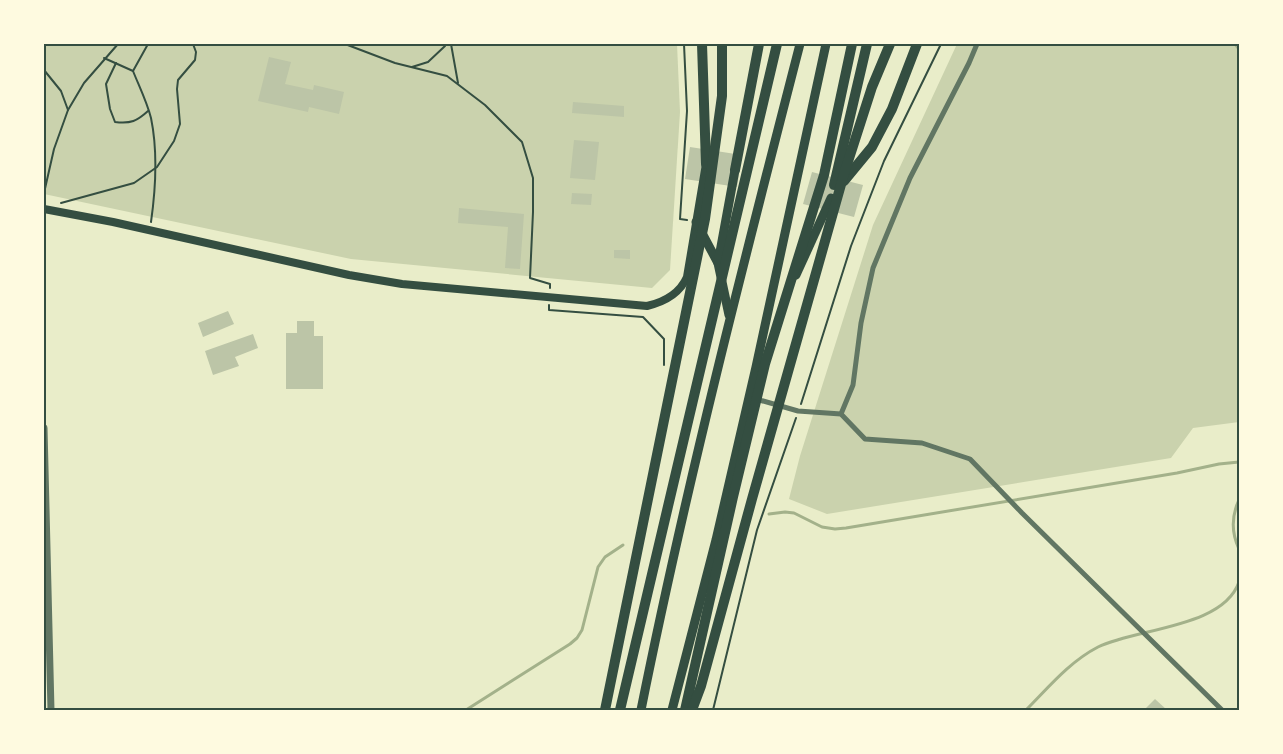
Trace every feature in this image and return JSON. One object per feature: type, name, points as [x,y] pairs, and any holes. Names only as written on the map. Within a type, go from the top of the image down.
[{"type":"highway","points":[[702,44],[706,164]]},
{"type":"highway","points":[[605,710],[705,219],[722,96],[722,44]]},
{"type":"highway","points":[[718,263],[759,44]]},
{"type":"highway","points":[[620,710],[777,44]]},
{"type":"highway","points":[[642,710],[665,595],[730,318],[800,44]]},
{"type":"highway","points":[[672,710],[716,540],[756,367],[826,44]]},
{"type":"highway","points":[[685,710],[763,374],[824,175],[852,44]]},
{"type":"highway","points":[[756,367],[831,198],[867,44]]},
{"type":"highway","points":[[692,710],[701,686],[844,174],[872,87],[890,44]]},
{"type":"highway","points":[[831,198],[872,146],[892,109],[917,44]]},
{"type":"highway","points":[[696,222],[718,263],[730,318]]},
{"type":"main road","points":[[44,209],[150,230],[349,275],[402,284],[647,306],[661,303],[683,286],[687,277],[706,164]]},
{"type":"street","points":[[841,414],[853,385],[861,323],[873,268],[910,178],[969,64],[977,44]]},
{"type":"street","points":[[749,397],[798,412],[841,414],[865,439],[922,443],[970,459],[1022,513],[1222,710]]},
{"type":"street","points":[[44,428],[51,710]]},
{"type":"path","points":[[44,193],[54,149],[68,110],[84,83],[118,44]]},
{"type":"path","points":[[133,71],[148,44]]},
{"type":"path","points":[[62,203],[134,183],[155,169],[174,141],[180,124],[178,80],[196,60],[193,44]]},
{"type":"path","points":[[345,44],[395,63],[447,76],[485,105],[522,142],[533,178],[530,278],[550,284]]},
{"type":"path","points":[[412,67],[428,62],[445,44]]},
{"type":"path","points":[[451,44],[458,85]]},
{"type":"path","points":[[684,44],[687,110],[680,219],[696,222]]},
{"type":"path","points":[[713,710],[757,530],[798,412],[851,246],[880,169],[941,44]]},
{"type":"path","points":[[104,58],[133,71],[150,117],[155,153],[154,198],[150,230]]},
{"type":"path","points":[[116,64],[106,84],[110,109],[116,122],[128,124],[141,118],[148,111]]},
{"type":"path","points":[[44,70],[61,91],[68,110]]},
{"type":"path","points":[[549,310],[643,317],[664,339],[664,368]]},
{"type":"green space","points":[[44,44],[677,44],[680,112],[670,270],[652,288],[351,259],[44,194]]},
{"type":"green space","points":[[957,44],[1239,44],[1239,422],[1193,428],[1171,458],[827,514],[789,499],[800,456],[873,225]]},
{"type":"building","points":[[269,57],[291,62],[285,84],[313,90],[314,85],[344,92],[339,114],[309,107],[308,112],[258,101]]},
{"type":"building","points":[[573,102],[624,106],[624,117],[572,113]]},
{"type":"building","points":[[574,140],[599,142],[595,180],[570,178]]},
{"type":"building","points":[[690,147],[742,155],[737,187],[685,179]]},
{"type":"building","points":[[812,172],[863,185],[854,217],[803,204]]},
{"type":"building","points":[[572,193],[592,194],[591,205],[571,204]]},
{"type":"building","points":[[459,208],[524,214],[520,269],[505,268],[508,227],[458,223]]},
{"type":"building","points":[[614,250],[630,250],[630,259],[614,258]]},
{"type":"building","points":[[228,311],[234,324],[203,337],[198,323]]},
{"type":"building","points":[[297,321],[314,321],[314,336],[323,336],[323,389],[286,389],[286,333],[297,333]]},
{"type":"building","points":[[253,334],[258,348],[235,357],[239,366],[213,375],[205,351]]},
{"type":"building","points":[[1155,699],[1167,710],[1144,710]]},
{"type":"waterway","points":[[1235,44],[1239,49]]},
{"type":"waterway","points":[[769,514],[794,513],[822,527],[846,528],[1239,462]]},
{"type":"waterway","points":[[1239,500],[1234,512],[1233,524],[1234,537],[1239,549]]},
{"type":"waterway","points":[[466,710],[577,638],[582,630],[598,567],[605,557],[623,545]]},
{"type":"waterway","points":[[1026,710],[1059,676],[1087,653],[1115,641],[1198,618],[1216,609],[1230,597],[1239,582]]}]
